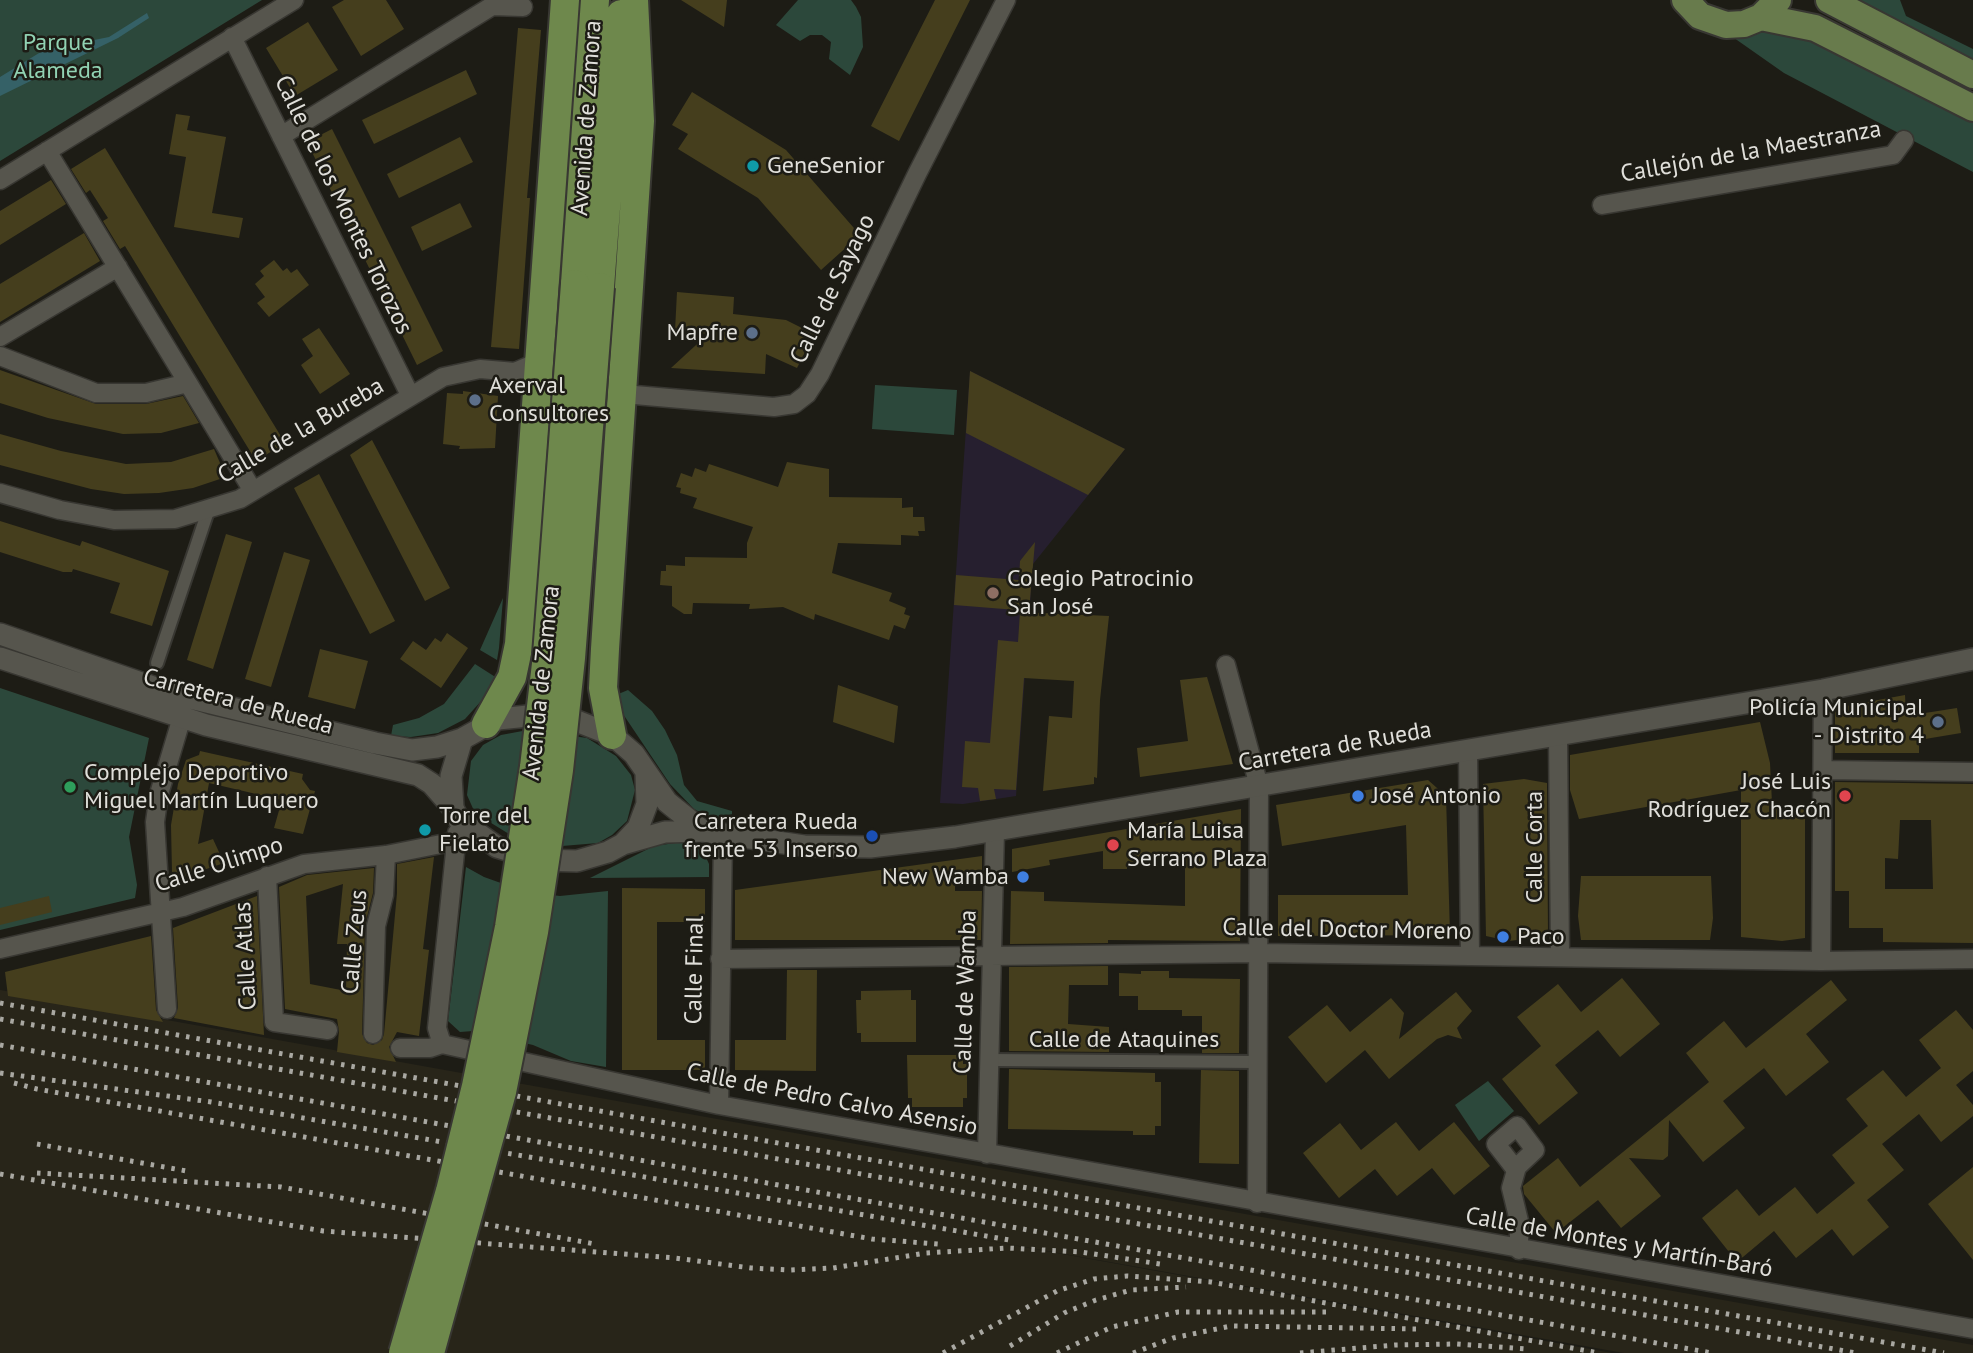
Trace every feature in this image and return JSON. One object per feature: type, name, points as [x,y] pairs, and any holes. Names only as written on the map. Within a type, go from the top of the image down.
[{"type":"highway","points":[[486,724],[512,677],[520,644],[565,0]]},
{"type":"highway","name":"Avenida de Zamora","points":[[430,1353],[447,1301],[502,1092],[534,932],[559,770],[571,658],[587,285],[595,0]]},
{"type":"highway","name":"Avenida de Zamora","points":[[403,1353],[450,1191],[509,928],[534,767],[587,285],[622,0]]},
{"type":"highway","points":[[612,735],[603,688],[640,121],[634,0]]},
{"type":"main road","points":[[1685,0],[1700,16],[1711,22],[1744,24],[1770,8],[1973,108]]},
{"type":"main road","points":[[1829,0],[1973,75]]},
{"type":"street","points":[[0,180],[294,0]]},
{"type":"street","name":"Calle de Sayago","points":[[623,394],[774,407],[794,404],[807,394],[820,374],[917,174],[1006,0]]},
{"type":"street","points":[[281,136],[492,6],[523,7]]},
{"type":"street","name":"Calle de los Montes Torozos","points":[[232,37],[410,395]]},
{"type":"street","name":"Callejón de la Maestranza","points":[[1602,205],[1894,155],[1904,140]]},
{"type":"street","points":[[47,152],[253,491]]},
{"type":"street","points":[[0,337],[118,267]]},
{"type":"street","points":[[0,356],[96,393],[146,393],[188,383]]},
{"type":"street","name":"Calle de la Bureba","points":[[0,493],[60,510],[114,520],[175,519],[208,510],[253,491],[410,395],[460,371],[515,372],[540,361]]},
{"type":"street","points":[[157,663],[208,510]]},
{"type":"street","name":"Carretera de Rueda","points":[[0,634],[170,693],[374,743],[412,750],[437,747],[462,739]]},
{"type":"street","name":"Carretera de Rueda","points":[[0,658],[182,717],[418,775],[432,784],[456,823]]},
{"type":"street","name":"Carretera de Rueda","points":[[623,844],[665,832],[713,834],[785,845],[870,847],[995,831],[1823,690],[1973,659]]},
{"type":"street","points":[[1226,665],[1259,786],[1257,1203]]},
{"type":"street","points":[[1821,961],[1823,690]]},
{"type":"street","points":[[442,1044],[437,1028],[456,823],[451,776],[462,739],[486,724],[511,716],[548,714],[574,720],[612,735],[634,754],[667,802],[713,834]]},
{"type":"street","points":[[167,1009],[155,822],[159,794],[182,717]]},
{"type":"street","name":"Calle Corta","points":[[1558,736],[1560,957]]},
{"type":"street","points":[[1468,751],[1470,956]]},
{"type":"street","points":[[1824,770],[1973,772]]},
{"type":"street","points":[[456,823],[497,847],[540,860],[577,861],[608,852],[623,844],[638,828],[648,793],[646,774]]},
{"type":"street","name":"Calle Olimpo","points":[[0,949],[183,907],[304,864],[386,855],[456,823]]},
{"type":"street","name":"Calle de Wamba","points":[[987,1154],[995,831]]},
{"type":"street","name":"Calle Final","points":[[713,834],[720,959],[719,1105]]},
{"type":"street","name":"Calle Zeus","points":[[373,1034],[376,926],[384,895],[386,855]]},
{"type":"street","name":"Calle Atlas","points":[[267,876],[274,1022],[328,1030]]},
{"type":"street","name":"Calle del Doctor Moreno","points":[[720,959],[991,953],[1259,953],[1821,961],[1973,959]]},
{"type":"street","name":"Calle de Pedro Calvo Asensio","points":[[400,1048],[430,1048],[442,1044],[719,1105],[1257,1203]]},
{"type":"street","name":"Calle de Ataquines","points":[[989,1060],[1258,1062]]},
{"type":"street","points":[[1516,1170],[1511,1188],[1518,1221],[1519,1250]]},
{"type":"street","name":"Calle de Montes y Martín-Baró","points":[[1257,1203],[1973,1329]]},
{"type":"shaded area","name":"Colegio Patrocinio San José","points":[[970,371],[1125,449],[1033,564],[1016,796],[963,804],[940,803]]},
{"type":"shaded area","points":[[0,990],[1973,1345],[1973,1353],[1624,1353],[912,1227],[1612,1353],[0,1353]]},
{"type":"green space","name":"Parque Alameda","points":[[0,0],[262,0],[0,161]]},
{"type":"green space","points":[[574,0],[586,0],[565,267],[552,267]]},
{"type":"green space","points":[[798,0],[851,0],[856,7],[861,17],[863,47],[850,75],[829,59],[831,42],[822,35],[810,35],[800,41],[776,25]]},
{"type":"green space","points":[[1856,0],[1900,0],[1906,16],[1973,49],[1973,60]]},
{"type":"green space","points":[[1747,31],[1796,35],[1824,45],[1973,121],[1973,172],[1784,73],[1727,33]]},
{"type":"green space","points":[[875,385],[957,390],[954,435],[872,429]]},
{"type":"green space","points":[[503,598],[499,648],[497,660],[480,650]]},
{"type":"green space","points":[[475,664],[500,680],[465,719],[438,733],[411,737],[391,736],[393,725],[419,718],[444,704]]},
{"type":"green space","name":"Complejo Deportivo Miguel Martín Luquero","points":[[0,688],[149,738],[129,837],[137,885],[135,898],[0,930]]},
{"type":"green space","points":[[628,690],[652,711],[665,730],[677,755],[684,785],[697,801],[732,811],[732,814],[717,821],[694,809],[670,784],[623,714],[616,695]]},
{"type":"green space","points":[[528,730],[587,738],[616,756],[631,775],[635,790],[627,821],[598,843],[562,846],[509,834],[475,813],[467,795],[471,761],[483,745],[501,735]]},
{"type":"green space","points":[[689,841],[704,853],[709,864],[709,877],[590,878],[654,846]]},
{"type":"green space","points":[[466,867],[484,877],[526,892],[560,896],[608,891],[606,1067],[571,1061],[533,1045],[473,1031],[460,1032],[448,1021]]},
{"type":"green space","points":[[1488,1081],[1514,1111],[1479,1141],[1455,1105]]},
{"type":"water","points":[[147,13],[149,18],[118,38],[0,96],[0,77],[44,50],[109,37]]},
{"type":"building","points":[[344,0],[386,0],[404,29],[361,56],[332,7]]},
{"type":"building","points":[[681,0],[727,0],[724,27]]},
{"type":"building","points":[[935,0],[970,0],[899,141],[871,126]]},
{"type":"building","points":[[308,22],[338,70],[295,96],[266,48]]},
{"type":"building","points":[[518,28],[541,30],[527,198],[530,198],[519,349],[491,347]]},
{"type":"building","points":[[466,70],[477,94],[374,144],[362,120]]},
{"type":"building","name":"GeneSenior","points":[[692,92],[786,150],[860,235],[821,270],[758,198],[678,149],[688,134],[672,125]]},
{"type":"building","points":[[176,114],[190,116],[187,130],[226,137],[212,213],[243,218],[239,238],[174,227],[186,157],[169,154]]},
{"type":"building","points":[[332,129],[443,351],[417,365],[307,142]]},
{"type":"building","points":[[460,137],[473,162],[399,198],[387,174]]},
{"type":"building","points":[[105,148],[285,443],[256,461],[125,246],[120,249],[103,221],[108,218],[90,190],[86,193],[71,169]]},
{"type":"building","points":[[51,180],[66,204],[0,245],[0,211]]},
{"type":"building","points":[[460,203],[472,227],[422,251],[411,227]]},
{"type":"building","points":[[84,233],[100,261],[0,322],[0,284]]},
{"type":"building","points":[[274,260],[283,271],[287,268],[291,273],[297,269],[309,285],[269,317],[257,303],[265,297],[255,284],[264,276],[260,271]]},
{"type":"building","name":"Mapfre","points":[[677,292],[734,297],[733,314],[786,320],[814,334],[797,368],[766,354],[765,374],[671,368],[708,334],[675,331]]},
{"type":"building","points":[[319,328],[350,374],[320,394],[301,365],[313,356],[302,339]]},
{"type":"building","points":[[0,370],[96,404],[146,404],[183,396],[199,423],[161,433],[123,434],[48,418],[0,403]]},
{"type":"building","points":[[970,371],[1125,449],[1088,495],[966,433]]},
{"type":"building","points":[[463,391],[498,396],[495,448],[459,449],[460,446],[443,444],[447,393],[463,394]]},
{"type":"building","points":[[0,434],[61,451],[126,464],[171,462],[214,449],[226,477],[193,488],[159,493],[124,494],[91,489],[0,465]]},
{"type":"building","points":[[372,440],[450,588],[425,601],[350,455]]},
{"type":"building","points":[[787,462],[829,469],[829,497],[902,498],[902,508],[913,507],[913,517],[924,517],[925,531],[918,531],[919,536],[901,535],[901,545],[838,543],[832,573],[892,593],[889,601],[906,608],[904,614],[910,616],[905,629],[894,625],[889,640],[815,614],[814,620],[783,607],[749,609],[750,604],[693,603],[692,614],[684,614],[672,606],[672,586],[660,585],[661,571],[666,571],[666,565],[685,566],[685,557],[747,558],[747,543],[753,527],[693,508],[697,498],[680,493],[681,488],[676,487],[681,473],[692,477],[695,468],[706,472],[709,464],[778,487]]},
{"type":"building","points":[[319,474],[395,621],[370,634],[294,488]]},
{"type":"building","points":[[0,521],[80,546],[82,541],[169,571],[152,626],[110,613],[120,583],[73,569],[72,572],[63,572],[0,552]]},
{"type":"building","points":[[226,534],[252,542],[213,669],[187,660]]},
{"type":"building","points":[[1035,542],[1029,611],[954,605],[956,575],[1019,580],[1020,561]]},
{"type":"building","points":[[284,552],[310,560],[271,687],[245,679]]},
{"type":"building","points":[[1020,612],[1109,616],[1100,700],[1097,778],[1094,777],[1094,784],[1043,791],[1049,716],[1072,718],[1074,681],[1024,678],[1016,790],[994,789],[996,799],[980,801],[978,788],[962,787],[965,741],[990,743],[998,640],[1018,642]]},
{"type":"building","points":[[447,633],[468,648],[441,688],[400,659],[413,641],[426,650],[435,638],[441,642]]},
{"type":"building","points":[[320,649],[368,661],[355,709],[308,697]]},
{"type":"building","points":[[1207,677],[1233,764],[1140,777],[1137,748],[1188,741],[1180,680]]},
{"type":"building","points":[[838,685],[898,706],[894,743],[833,722]]},
{"type":"building","points":[[1905,695],[1906,716],[1957,708],[1961,733],[1919,740],[1919,753],[1835,753],[1835,708]]},
{"type":"building","points":[[1760,722],[1770,763],[1772,803],[1805,808],[1805,938],[1782,941],[1741,937],[1741,790],[1579,819],[1570,790],[1570,755]]},
{"type":"building","points":[[200,751],[303,774],[302,779],[310,790],[315,791],[303,834],[274,828],[282,800],[209,783],[198,844],[213,839],[224,863],[186,876],[179,877],[172,872],[171,825],[178,784],[186,760],[199,755]]},
{"type":"building","points":[[1524,779],[1547,783],[1548,936],[1509,941],[1486,936],[1483,784]]},
{"type":"building","points":[[1428,780],[1446,796],[1450,935],[1278,936],[1278,895],[1408,895],[1406,825],[1282,846],[1276,805]]},
{"type":"building","points":[[1835,782],[1973,784],[1973,943],[1883,942],[1883,928],[1849,928],[1849,891],[1835,891]],"holes":[[[1900,820],[1931,820],[1933,889],[1885,889],[1885,858],[1898,859]]]},
{"type":"building","points":[[1241,809],[1240,941],[1108,940],[1108,943],[1010,944],[1011,891],[1044,892],[1044,901],[1185,906],[1185,865],[1170,865],[1170,855],[1140,855],[1139,864],[1127,864],[1127,869],[1103,869],[1103,851],[1049,860],[1050,865],[1012,872],[1012,849]]},
{"type":"building","points":[[982,856],[982,879],[955,884],[955,891],[982,891],[981,940],[735,940],[735,890]]},
{"type":"building","points":[[434,857],[423,949],[429,950],[419,1036],[397,1032],[389,1047],[396,1062],[337,1052],[337,1019],[285,1009],[279,887],[307,875],[374,868],[373,893],[365,925],[362,1034],[367,1043],[373,1045],[382,1040],[384,1034],[397,893],[397,864]],"holes":[[[343,884],[337,944],[347,944],[346,991],[310,984],[306,896]]]},
{"type":"building","points":[[1581,876],[1711,876],[1713,918],[1710,940],[1581,940],[1578,916]]},
{"type":"building","points":[[622,888],[705,889],[705,922],[657,922],[657,1040],[705,1040],[705,1070],[622,1070]]},
{"type":"building","points":[[49,896],[52,912],[0,925],[0,908]]},
{"type":"building","points":[[257,896],[264,1035],[174,1018],[178,1008],[173,928]]},
{"type":"building","points":[[151,936],[156,1010],[163,1022],[8,996],[5,972]]},
{"type":"building","points":[[1108,966],[1108,985],[1069,985],[1068,1024],[1109,1027],[1109,1052],[1009,1051],[1009,967]]},
{"type":"building","points":[[787,970],[817,970],[816,1071],[735,1070],[735,1040],[786,1040]]},
{"type":"building","points":[[1141,971],[1169,971],[1169,978],[1240,979],[1239,1053],[1202,1053],[1202,1016],[1182,1016],[1182,1010],[1138,1010],[1138,996],[1119,996],[1119,973],[1141,974]]},
{"type":"building","points":[[1622,978],[1660,1024],[1620,1057],[1598,1030],[1555,1065],[1578,1093],[1539,1125],[1502,1079],[1541,1046],[1517,1017],[1558,984],[1581,1012]]},
{"type":"building","points":[[1831,980],[1847,1000],[1806,1034],[1829,1062],[1786,1096],[1764,1068],[1723,1101],[1745,1128],[1703,1162],[1669,1120],[1668,1156],[1663,1160],[1629,1158],[1661,1196],[1621,1228],[1598,1200],[1556,1233],[1524,1194],[1523,1186],[1558,1158],[1580,1187],[1709,1082],[1686,1053],[1724,1021],[1746,1048]]},
{"type":"building","points":[[911,990],[911,1000],[916,1000],[916,1042],[861,1042],[861,1033],[857,1033],[856,1000],[861,1000],[861,991]]},
{"type":"building","points":[[1456,992],[1472,1011],[1457,1028],[1462,1039],[1448,1035],[1437,1039],[1389,1079],[1365,1050],[1326,1083],[1288,1037],[1327,1005],[1350,1032],[1391,998],[1404,1013],[1399,1039]]},
{"type":"building","points":[[1956,1010],[1973,1030],[1973,1071],[1956,1085],[1973,1105],[1973,1116],[1941,1142],[1919,1114],[1882,1144],[1904,1170],[1867,1200],[1889,1227],[1853,1256],[1832,1229],[1796,1258],[1774,1231],[1737,1262],[1702,1218],[1737,1189],[1759,1216],[1795,1187],[1817,1214],[1855,1183],[1832,1155],[1868,1126],[1846,1099],[1883,1070],[1906,1097],[1941,1068],[1919,1040]]},
{"type":"building","points":[[907,1055],[963,1055],[963,1064],[967,1064],[967,1098],[963,1098],[963,1107],[912,1107],[912,1098],[908,1098]]},
{"type":"building","points":[[1009,1069],[1155,1073],[1155,1082],[1161,1082],[1161,1126],[1155,1126],[1155,1135],[1133,1135],[1133,1131],[1008,1129]]},
{"type":"building","points":[[1201,1070],[1239,1071],[1239,1164],[1199,1163]]},
{"type":"building","points":[[1396,1122],[1419,1151],[1454,1122],[1490,1166],[1454,1195],[1432,1168],[1397,1196],[1375,1169],[1339,1198],[1303,1153],[1340,1123],[1361,1150]]},
{"type":"building","points":[[1973,1167],[1973,1260],[1928,1204]]},
{"type":"railway","points":[[0,1003],[1944,1353]]},
{"type":"railway","points":[[0,1019],[1856,1353]]},
{"type":"railway","points":[[0,1045],[1712,1353]]},
{"type":"railway","points":[[0,1073],[211,1102],[1015,1241]]},
{"type":"railway","points":[[14,1083],[872,1239],[938,1244]]},
{"type":"railway","points":[[37,1144],[192,1172]]},
{"type":"railway","points":[[37,1173],[281,1187],[595,1244]]},
{"type":"railway","points":[[0,1174],[323,1231],[675,1258],[751,1268],[833,1268],[926,1253],[1007,1248],[1081,1252],[1160,1264]]},
{"type":"railway","points":[[943,1353],[1057,1291],[1094,1279],[1127,1276],[1211,1282],[1599,1353]]},
{"type":"railway","points":[[1010,1346],[1064,1313],[1096,1300],[1131,1290],[1186,1287]]},
{"type":"railway","points":[[1057,1353],[1112,1327],[1178,1312],[1329,1312]]},
{"type":"railway","points":[[1133,1353],[1173,1338],[1231,1326],[1420,1329]]},
{"type":"railway","points":[[1300,1353],[1395,1345],[1456,1344],[1527,1349]]},
{"type":"place","name":"GeneSenior","points":[[753,166]]},
{"type":"place","name":"Mapfre","points":[[752,333]]},
{"type":"place","name":"Axerval Consultores","points":[[475,400]]},
{"type":"place","name":"Colegio Patrocinio San José","points":[[993,593]]},
{"type":"place","name":"Policía Municipal - Distrito 4","points":[[1938,722]]},
{"type":"place","name":"Complejo Deportivo Miguel Martín Luquero","points":[[70,787]]},
{"type":"place","name":"José Antonio","points":[[1358,796]]},
{"type":"place","name":"José Luis Rodríguez Chacón","points":[[1845,796]]},
{"type":"place","name":"Torre del Fielato","points":[[425,830]]},
{"type":"place","name":"Carretera Rueda frente 53 Inserso","points":[[872,836]]},
{"type":"place","name":"María Luisa Serrano Plaza","points":[[1113,845]]},
{"type":"place","name":"New Wamba","points":[[1023,877]]},
{"type":"place","name":"Paco","points":[[1503,937]]}]
